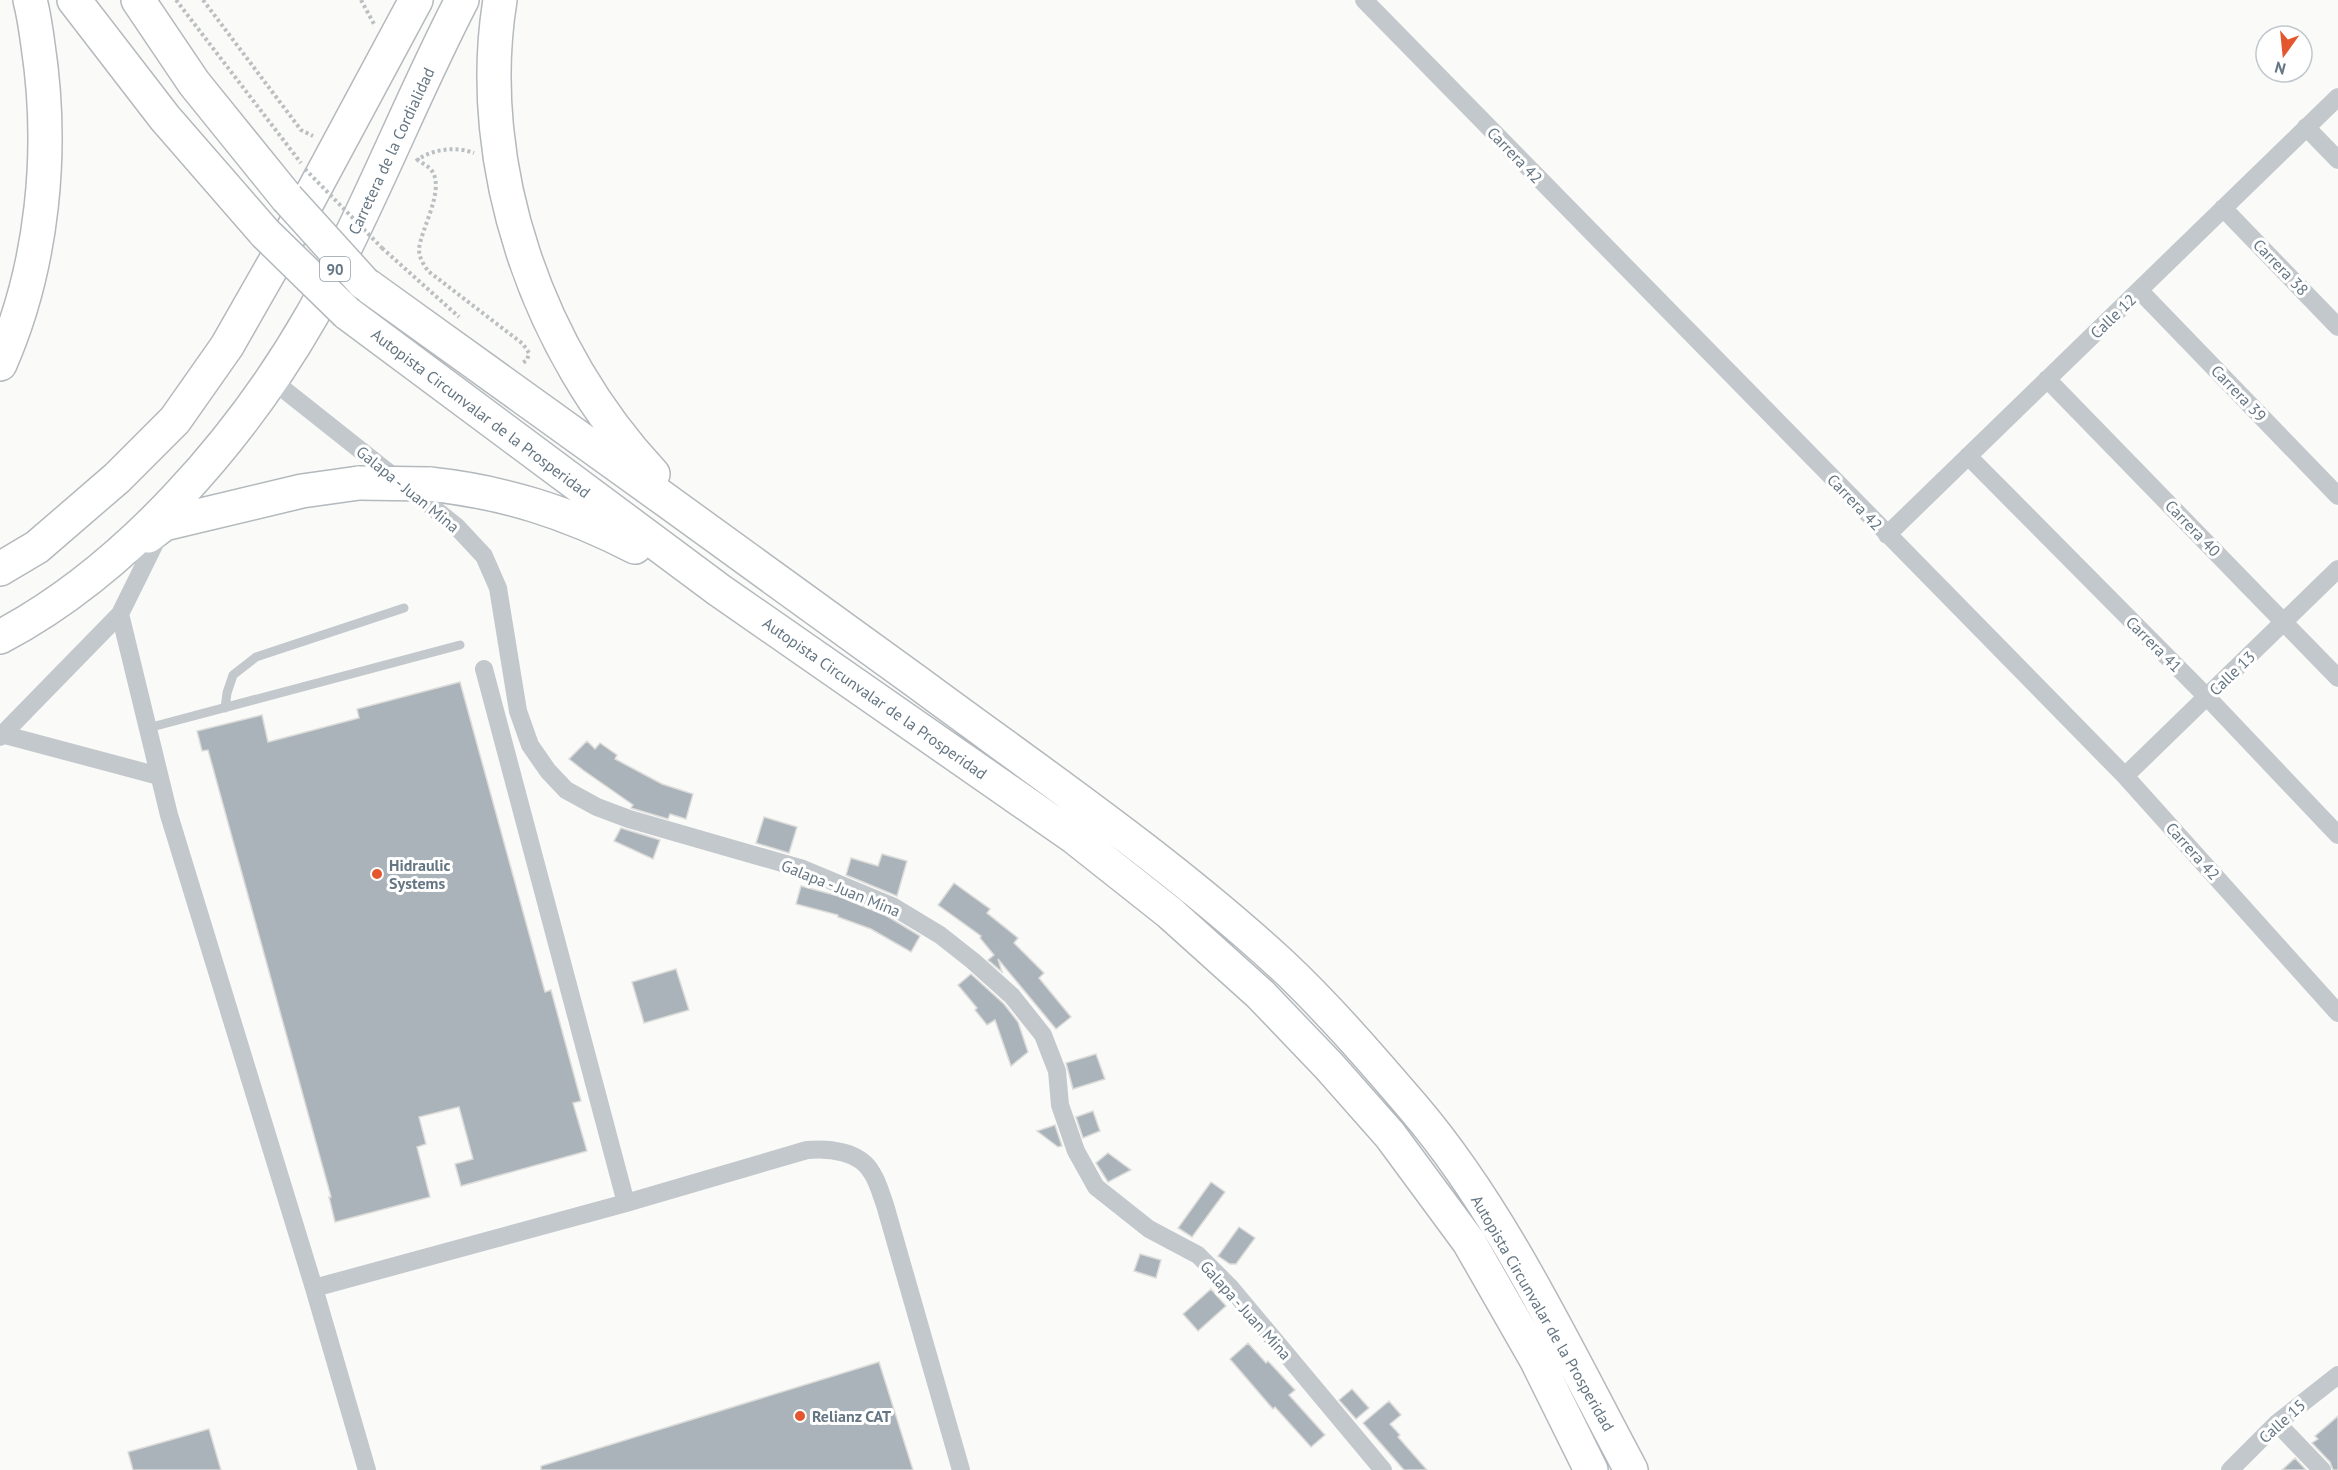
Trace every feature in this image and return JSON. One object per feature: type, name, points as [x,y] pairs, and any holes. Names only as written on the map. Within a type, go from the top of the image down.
[{"type":"highway","points":[[0,364],[28,282],[41,213],[46,143],[42,74],[30,0]]},
{"type":"highway","name":"Autopista Circunvalar de la Prosperidad","points":[[74,0],[165,118],[265,233],[347,313],[719,590],[1074,837],[1170,913],[1260,994],[1329,1066],[1390,1135],[1469,1242],[1536,1359],[1591,1470]]},
{"type":"highway","name":"Autopista Circunvalar de la Prosperidad","points":[[138,0],[194,83],[287,198],[364,283],[741,554],[1096,814],[1195,890],[1285,967],[1415,1109],[1496,1222],[1631,1470]]},
{"type":"highway","points":[[0,569],[37,547],[117,478],[175,420],[227,346],[280,253],[416,0]]},
{"type":"highway","name":"Carretera de la Cordialidad","points":[[0,637],[29,621],[88,580],[164,511],[213,456],[272,380],[313,314],[372,195],[462,0]]},
{"type":"highway","points":[[500,0],[497,18],[495,95],[502,171],[520,246],[548,318],[584,386],[629,448],[682,505],[741,554]]},
{"type":"highway","points":[[88,580],[164,524],[302,491],[359,483],[429,484],[462,488],[534,504],[596,527],[719,590]]},
{"type":"street","name":"Carrera 42","points":[[1364,0],[2125,776],[2338,1013]]},
{"type":"street","name":"Calle 12","points":[[1887,535],[2338,97]]},
{"type":"street","points":[[2306,127],[2338,160]]},
{"type":"street","name":"Carrera 38","points":[[2223,208],[2338,327]]},
{"type":"street","name":"Carrera 39","points":[[2139,290],[2338,496]]},
{"type":"street","name":"Carrera 40","points":[[2048,379],[2338,678]]},
{"type":"street","name":"Galapa - Juan Mina","points":[[272,380],[456,526],[484,556],[498,588],[519,711],[530,745],[548,771],[566,790],[597,807],[629,819],[802,869],[892,906],[940,935],[973,961],[1012,996],[1043,1035],[1057,1071],[1060,1105],[1076,1151],[1096,1187],[1149,1229],[1198,1256],[1230,1287],[1383,1470]]},
{"type":"street","name":"Carrera 41","points":[[1968,456],[2207,697],[2338,835]]},
{"type":"street","points":[[159,776],[2,736],[120,614],[164,524]]},
{"type":"street","name":"Calle 13","points":[[2125,776],[2338,570]]},
{"type":"street","points":[[120,614],[169,815],[314,1288],[367,1470]]},
{"type":"street","points":[[484,669],[626,1203]]},
{"type":"street","points":[[314,1288],[626,1203],[807,1150],[827,1149],[852,1155],[872,1171],[885,1204],[961,1470]]},
{"type":"street","name":"Calle 15","points":[[2230,1470],[2277,1423],[2338,1375]]},
{"type":"street","points":[[2277,1423],[2322,1470]]},
{"type":"lane","points":[[225,708],[226,693],[233,675],[256,657],[404,608]]},
{"type":"lane","points":[[148,728],[460,645]]},
{"type":"path","points":[[176,0],[305,169],[382,248],[466,323]]},
{"type":"path","points":[[203,0],[301,130],[310,136],[319,136]]},
{"type":"path","points":[[361,0],[367,7],[377,33]]},
{"type":"path","points":[[411,169],[417,159],[430,152],[450,149],[480,156],[490,172],[502,171]]},
{"type":"path","points":[[417,159],[432,170],[435,179],[427,225],[419,250],[422,262],[428,271],[523,344],[529,353],[527,360],[522,364],[512,364]]},
{"type":"path","points":[[371,240],[377,230]]},
{"type":"building","name":"Hidraulic Systems","points":[[460,682],[545,992],[551,990],[581,1101],[573,1103],[587,1151],[461,1186],[455,1164],[473,1159],[459,1107],[419,1117],[426,1144],[417,1147],[430,1197],[335,1222],[329,1197],[331,1197],[208,750],[202,751],[197,731],[262,715],[268,742],[359,718],[357,709]]},
{"type":"building","points":[[587,741],[595,749],[600,743],[617,755],[615,759],[662,784],[693,794],[686,819],[670,814],[668,819],[631,808],[633,805],[569,759]]},
{"type":"building","points":[[764,817],[797,827],[789,853],[756,843]]},
{"type":"building","points":[[621,828],[660,840],[653,859],[614,841]]},
{"type":"building","points":[[882,854],[907,861],[897,896],[846,875],[851,858],[878,866]]},
{"type":"building","points":[[954,883],[990,909],[987,913],[1018,938],[1014,943],[1044,973],[1039,978],[1071,1017],[1056,1029],[998,959],[1002,972],[988,960],[994,955],[980,938],[981,936],[938,905]]},
{"type":"building","points":[[801,886],[838,896],[887,916],[920,936],[911,952],[871,929],[838,917],[838,915],[796,904]]},
{"type":"building","points":[[676,969],[689,1010],[644,1023],[632,982]]},
{"type":"building","points":[[971,974],[1004,1004],[1018,1022],[1028,1052],[1011,1066],[995,1020],[987,1025],[975,1010],[977,1008],[958,985]]},
{"type":"building","points":[[1096,1054],[1105,1079],[1073,1089],[1066,1063]]},
{"type":"building","points":[[1093,1111],[1100,1131],[1083,1138],[1076,1117]]},
{"type":"building","points":[[1055,1125],[1062,1146],[1058,1147],[1037,1131]]},
{"type":"building","points":[[1108,1153],[1131,1170],[1108,1182],[1096,1163]]},
{"type":"building","points":[[1211,1182],[1225,1192],[1192,1237],[1178,1228]]},
{"type":"building","points":[[1239,1227],[1255,1238],[1236,1264],[1230,1264],[1218,1256]]},
{"type":"building","points":[[1140,1254],[1161,1260],[1156,1278],[1134,1271]]},
{"type":"building","points":[[1211,1289],[1226,1306],[1198,1331],[1183,1314]]},
{"type":"building","points":[[1248,1343],[1295,1390],[1289,1395],[1325,1435],[1311,1447],[1275,1407],[1273,1409],[1230,1359]]},
{"type":"building","name":"Relianz CAT","points":[[879,1362],[913,1470],[541,1470],[541,1466]]},
{"type":"building","points":[[1352,1389],[1369,1408],[1356,1419],[1339,1400]]},
{"type":"building","points":[[1389,1401],[1401,1415],[1390,1424],[1400,1435],[1398,1437],[1427,1470],[1404,1470],[1363,1423]]},
{"type":"building","points":[[2338,1416],[2338,1470],[2333,1470],[2330,1462],[2312,1443],[2318,1439],[2315,1436]]},
{"type":"building","points":[[209,1429],[221,1470],[133,1470],[128,1452]]},
{"type":"building","points":[[2295,1458],[2306,1470],[2282,1470]]},
{"type":"place","name":"Hidraulic Systems","points":[[377,874]]},
{"type":"place","name":"Relianz CAT","points":[[800,1416]]}]
